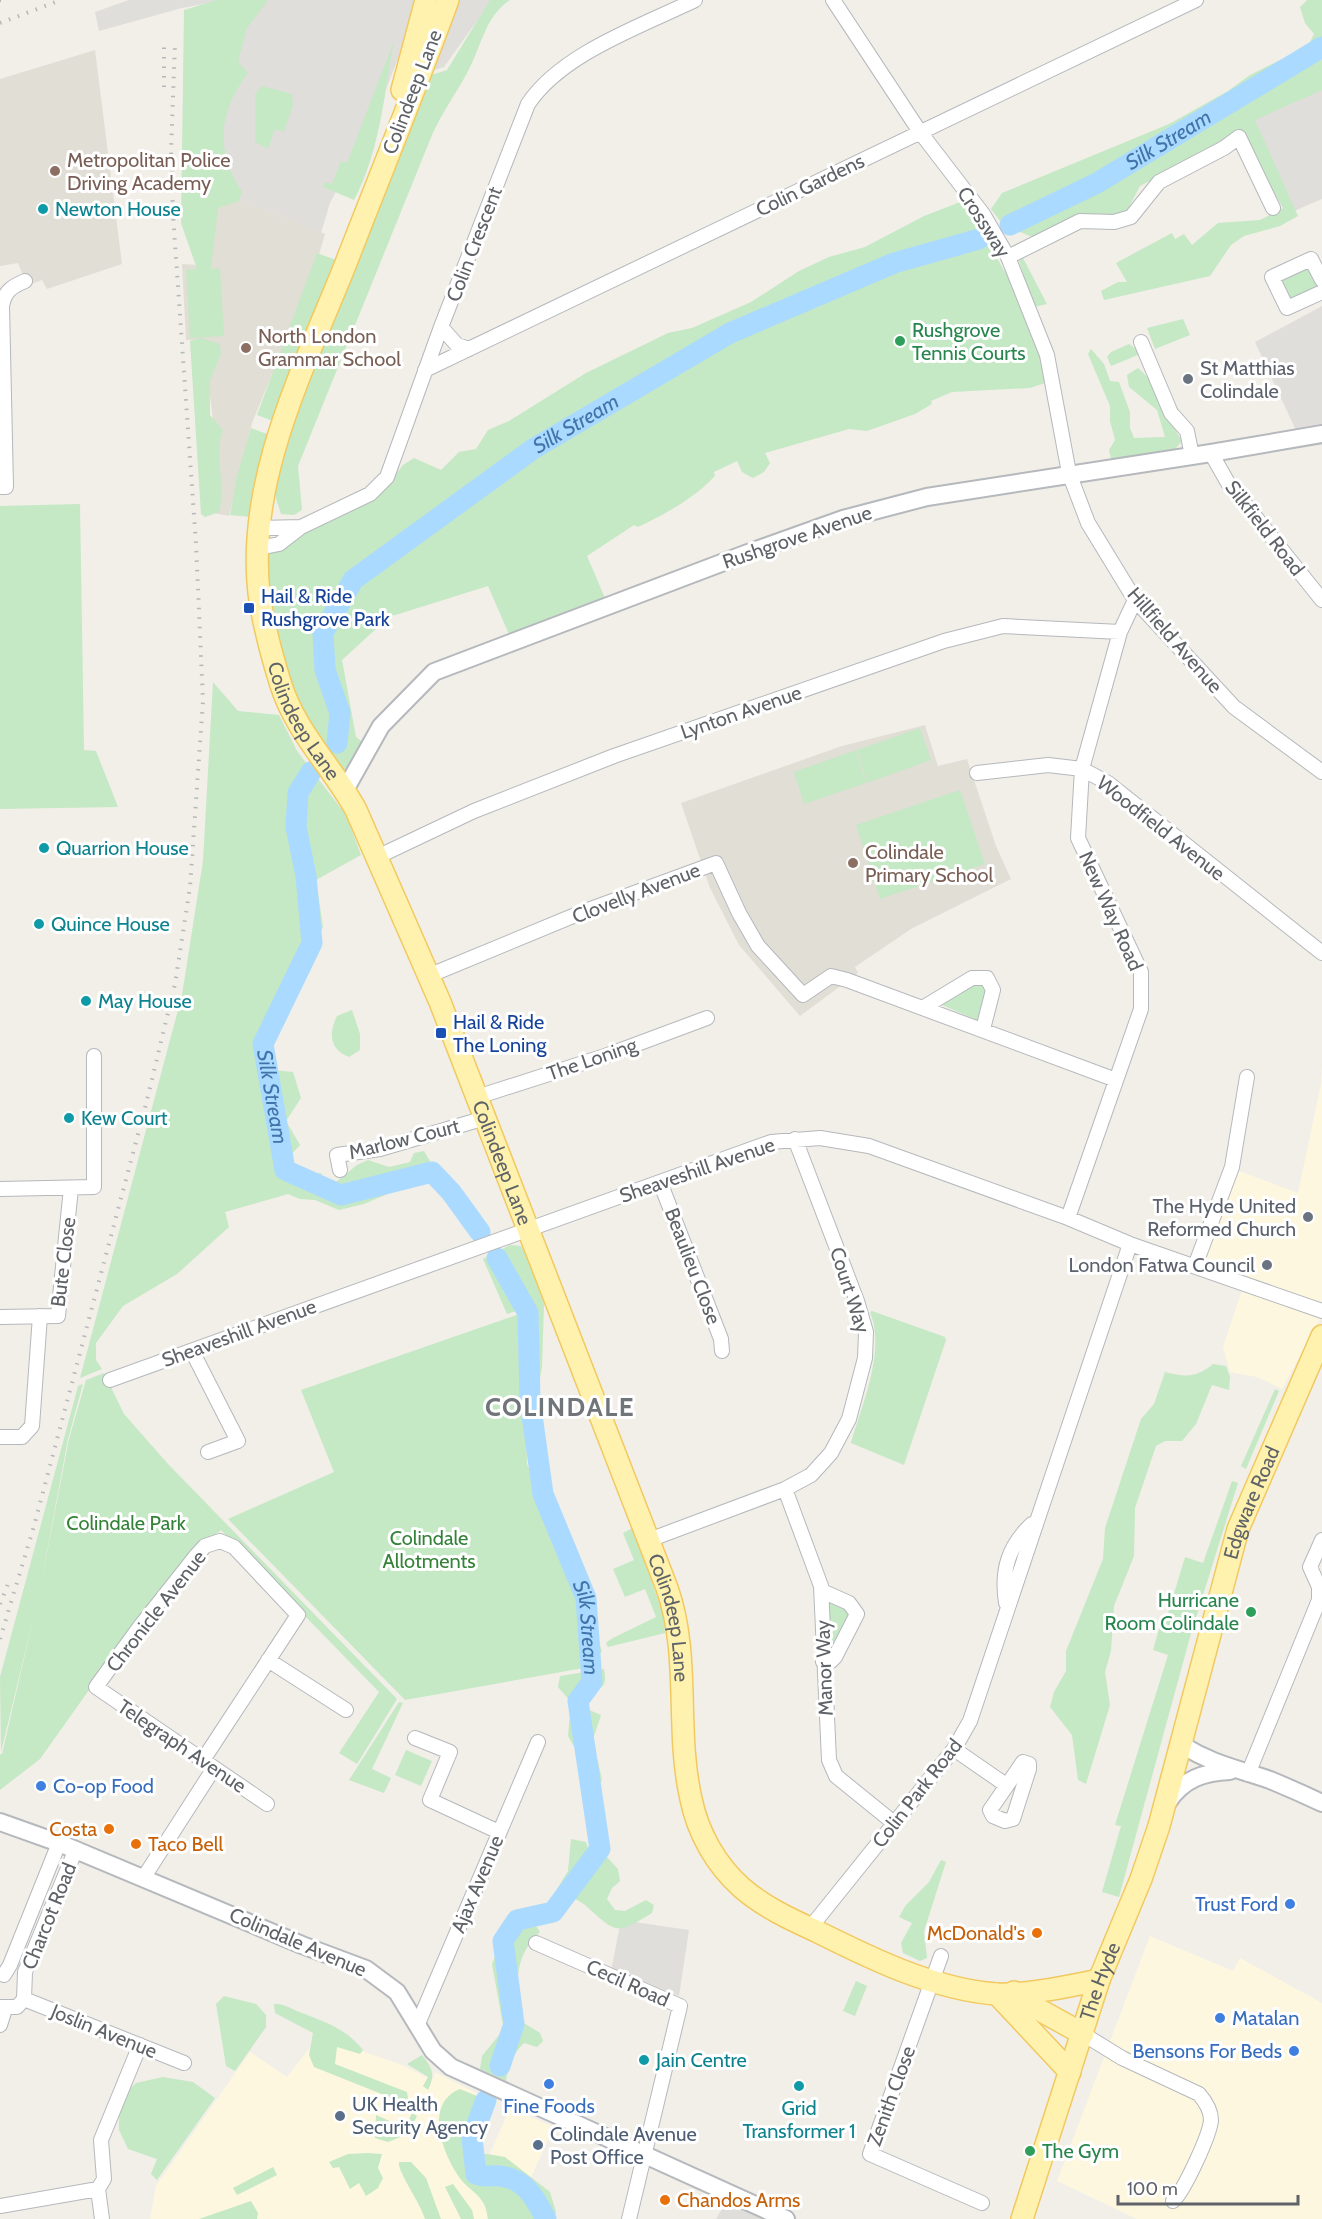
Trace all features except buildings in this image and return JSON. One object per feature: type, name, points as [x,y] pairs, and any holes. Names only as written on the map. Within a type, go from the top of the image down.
[{"type":"main road","name":"Colindeep Lane","points":[[376,183],[426,0]]},
{"type":"main road","name":"Colindeep Lane","points":[[448,0],[281,431],[260,538],[259,592],[264,626],[280,684],[302,732],[345,790],[377,857],[477,1097],[649,1540],[678,1621],[683,1750],[691,1799],[700,1827],[719,1864],[741,1887],[776,1911],[884,1963],[933,1980],[1006,1993],[1083,2034]]},
{"type":"main road","name":"Edgware Road","points":[[1182,1745],[1238,1529],[1322,1336]]},
{"type":"main road","name":"The Hyde","points":[[1022,2219],[1099,1980],[1141,1879],[1182,1745]]},
{"type":"main road","name":"Colindeep Lane","points":[[1006,1993],[1099,1980]]},
{"type":"main road","points":[[1006,1993],[1070,2072]]},
{"type":"street","name":"Colin Crescent","points":[[260,538],[279,544],[302,527],[370,494],[382,485],[387,477],[441,327],[528,104],[537,90],[550,78],[586,54],[695,0]]},
{"type":"street","name":"Crossway","points":[[833,0],[920,132],[983,214],[1006,254],[1047,355],[1069,473]]},
{"type":"street","name":"Colin Gardens","points":[[425,370],[1196,0]]},
{"type":"street","points":[[1006,254],[1080,221],[1114,222],[1131,216],[1159,182],[1224,148],[1239,137],[1273,208]]},
{"type":"street","points":[[1322,280],[1311,259],[1272,277],[1287,308],[1322,292]]},
{"type":"street","points":[[0,487],[6,487],[2,306],[4,295],[11,286],[25,281]]},
{"type":"street","points":[[441,327],[457,345],[470,349]]},
{"type":"street","points":[[1141,342],[1171,413],[1187,431],[1192,456]]},
{"type":"street","name":"Rushgrove Avenue","points":[[345,790],[381,726],[434,672],[843,519],[927,497],[1322,434]]},
{"type":"street","name":"Silkfield Road","points":[[1211,453],[1228,483],[1322,600]]},
{"type":"street","name":"Hillfield Avenue","points":[[1069,473],[1088,523],[1135,600],[1234,708],[1322,772]]},
{"type":"street","name":"Colin Crescent","points":[[260,538],[302,527]]},
{"type":"street","name":"New Way Road","points":[[1068,1218],[1140,1010],[1141,972],[1078,838],[1083,769],[1120,632],[1135,600]]},
{"type":"street","name":"Lynton Avenue","points":[[377,857],[474,811],[614,756],[944,641],[1003,626],[1120,632]]},
{"type":"street","name":"Woodfield Avenue","points":[[977,773],[1048,765],[1083,769],[1108,783],[1322,953]]},
{"type":"street","name":"Clovelly Avenue","points":[[428,976],[585,911],[716,863],[739,913],[759,946],[803,995],[831,976],[924,1007]]},
{"type":"street","points":[[924,1007],[972,978],[987,978],[993,990],[983,1029]]},
{"type":"street","points":[[924,1007],[1116,1080]]},
{"type":"street","name":"The Loning","points":[[477,1097],[605,1056],[707,1018]]},
{"type":"street","points":[[0,1189],[94,1187],[94,1056]]},
{"type":"street","points":[[1195,1266],[1232,1167],[1247,1077]]},
{"type":"street","name":"Marlow Court","points":[[339,1170],[337,1155],[380,1149],[485,1118]]},
{"type":"street","name":"Sheaveshill Avenue","points":[[110,1380],[771,1142],[795,1139],[820,1138],[870,1146],[1068,1218],[1130,1244],[1322,1311]]},
{"type":"street","name":"Court Way","points":[[649,1540],[785,1489],[811,1475],[839,1440],[852,1409],[865,1358],[866,1341],[857,1301],[795,1139]]},
{"type":"street","name":"Beaulieu Close","points":[[660,1182],[721,1339],[722,1351]]},
{"type":"street","name":"Bute Close","points":[[0,1317],[58,1316],[71,1188]]},
{"type":"street","name":"Colin Park Road","points":[[810,1928],[954,1749],[970,1721],[981,1693],[1035,1521],[1130,1244]]},
{"type":"street","points":[[0,1437],[22,1437],[32,1426],[40,1316]]},
{"type":"street","points":[[192,1351],[238,1441],[208,1452]]},
{"type":"street","name":"Manor Way","points":[[785,1489],[822,1591],[823,1662],[831,1768],[836,1776],[894,1823]]},
{"type":"street","points":[[1241,1772],[1319,1599],[1319,1587],[1310,1567],[1322,1540]]},
{"type":"street","name":"Chronicle Avenue","points":[[96,1687],[138,1629],[205,1545],[220,1541],[234,1547],[298,1615],[268,1660]]},
{"type":"street","points":[[822,1591],[849,1604],[857,1614],[835,1657],[823,1662]]},
{"type":"street","points":[[144,1877],[268,1660],[346,1710]]},
{"type":"street","name":"Telegraph Avenue","points":[[96,1687],[267,1804]]},
{"type":"street","points":[[416,1738],[450,1752],[430,1800],[499,1832]]},
{"type":"street","name":"Ajax Avenue","points":[[417,2026],[538,1742]]},
{"type":"street","points":[[1182,1745],[1241,1772],[1268,1779],[1322,1803]]},
{"type":"street","points":[[954,1749],[1006,1785]]},
{"type":"street","points":[[1163,1809],[1176,1791],[1187,1781],[1212,1772],[1241,1772]]},
{"type":"street","name":"Colindale Avenue","points":[[0,1822],[144,1877],[302,1945],[366,1969],[397,1992],[433,2051],[451,2067],[786,2219]]},
{"type":"street","name":"Charcot Road","points":[[2,1976],[10,1965],[59,1843]]},
{"type":"street","name":"Charcot Road","points":[[24,1999],[25,1972],[76,1850]]},
{"type":"street","name":"Cecil Road","points":[[536,1943],[680,2006],[644,2154]]},
{"type":"street","name":"Zenith Close","points":[[941,1956],[870,2154],[982,2203]]},
{"type":"street","name":"Charcot Road","points":[[2,1976],[15,1975],[23,1982]]},
{"type":"street","points":[[0,2025],[3,2008],[17,2007],[24,1999]]},
{"type":"street","name":"Joslin Avenue","points":[[24,1999],[184,2063]]},
{"type":"street","points":[[1083,2034],[1122,2058],[1199,2094],[1207,2105],[1211,2118],[1208,2133],[1178,2197],[1173,2201]]},
{"type":"street","points":[[102,2219],[98,2189],[104,2179],[101,2140],[140,2045]]},
{"type":"street","points":[[629,2219],[644,2154]]},
{"type":"street","points":[[0,2206],[98,2189]]},
{"type":"shaded area","points":[[129,0],[225,0],[182,8],[99,31],[95,12]]},
{"type":"shaded area","points":[[233,0],[416,0],[399,56],[375,117],[330,203],[321,233],[204,185]]},
{"type":"shaded area","points":[[456,0],[492,0],[444,67],[428,72]]},
{"type":"shaded area","name":"Metropolitan Police Driving Academy","points":[[95,50],[122,264],[47,289],[42,280],[27,286],[18,263],[0,266],[0,79]]},
{"type":"shaded area","points":[[1322,78],[1322,199],[1292,212],[1249,117]]},
{"type":"shaded area","name":"North London Grammar School","points":[[204,185],[325,234],[313,275],[252,423],[229,516],[213,513],[216,444],[210,395],[195,340],[186,340],[182,264],[198,265]]},
{"type":"shaded area","points":[[1322,306],[1322,434],[1299,437],[1255,342]]},
{"type":"shaded area","name":"Colindale Primary School","points":[[925,725],[938,766],[967,759],[996,846],[1011,879],[911,929],[855,967],[858,973],[800,1016],[739,945],[710,888],[681,803],[842,746]]},
{"type":"shaded area","points":[[1322,1063],[1322,1315],[1282,1389],[1257,1377],[1230,1372],[1223,1347],[1244,1284],[1195,1266],[1231,1168],[1298,1193],[1321,1084]]},
{"type":"shaded area","points":[[621,1920],[689,1930],[679,1996],[630,1976],[610,1976]]},
{"type":"shaded area","points":[[1150,1936],[1233,1971],[1240,1958],[1322,2003],[1322,2219],[1137,2219],[1057,2181]]},
{"type":"shaded area","name":"UK Health Security Agency","points":[[319,2036],[402,2065],[432,2080],[435,2072],[484,2097],[467,2136],[468,2159],[502,2219],[150,2219],[156,2186],[250,2052],[287,2077]]},
{"type":"shaded area","points":[[510,2108],[554,2127],[521,2199],[485,2165]]},
{"type":"shaded area","points":[[727,2200],[791,2219],[716,2219]]},
{"type":"green space","points":[[217,0],[268,0],[247,28],[238,62],[248,73],[231,102],[224,131],[227,161],[242,192],[239,201],[218,208],[211,269],[220,268],[224,336],[190,338],[186,270],[197,269],[181,223],[184,10]]},
{"type":"green space","points":[[490,0],[510,0],[494,15],[466,75],[432,135],[298,466],[302,510],[294,515],[281,514],[273,489],[281,445],[321,353],[346,275],[428,76],[447,70]]},
{"type":"green space","points":[[1307,0],[1322,0],[1322,90],[1255,120],[1298,216],[1280,226],[1244,236],[1231,245],[1210,276],[1104,300],[1101,291],[1118,282],[1127,282],[1116,263],[1172,233],[1175,239],[1184,234],[1192,245],[1218,223],[1260,220],[1283,208],[1238,131],[1223,140],[1220,145],[1140,186],[1128,209],[1118,215],[1083,214],[1037,239],[1003,225],[991,209],[1002,193],[1169,124],[1228,91],[1250,75],[1308,46],[1314,34],[1305,23],[1300,7]]},
{"type":"green space","points":[[394,41],[375,143],[363,182],[354,200],[323,187],[325,182],[332,184],[341,161],[347,163]]},
{"type":"green space","points":[[262,86],[292,94],[293,105],[284,132],[275,129],[268,149],[255,142],[255,94]]},
{"type":"green space","points":[[963,201],[970,209],[1028,315],[1046,359],[1051,381],[1030,388],[952,392],[931,401],[932,404],[915,414],[867,431],[849,429],[765,453],[770,463],[764,472],[753,478],[742,472],[737,461],[714,472],[715,476],[707,484],[679,505],[638,527],[634,525],[587,556],[608,605],[512,641],[488,586],[389,617],[342,660],[356,737],[369,747],[345,790],[329,771],[265,625],[267,560],[271,545],[376,499],[403,465],[414,458],[441,470],[459,452],[476,449],[488,430],[509,421],[586,373],[668,333],[692,328],[751,302],[799,271],[829,257],[865,247],[924,216]]},
{"type":"green space","points":[[317,253],[336,260],[273,421],[257,415]]},
{"type":"green space","points":[[1023,258],[1047,304],[1034,307],[1019,261]]},
{"type":"green space","points":[[1308,263],[1321,287],[1289,304],[1276,279]]},
{"type":"green space","points":[[1183,319],[1190,335],[1155,349],[1147,328]]},
{"type":"green space","points":[[201,338],[220,344],[221,354],[210,381],[210,415],[223,430],[219,450],[222,491],[219,512],[205,517],[201,514],[190,341]]},
{"type":"green space","points":[[1129,344],[1136,349],[1138,355],[1111,366],[1107,357],[1111,352]]},
{"type":"green space","points":[[1091,349],[1104,364],[1110,381],[1119,382],[1130,412],[1130,428],[1134,438],[1165,437],[1157,410],[1129,387],[1127,375],[1138,368],[1146,375],[1182,441],[1175,449],[1112,462],[1109,450],[1115,440],[1110,421],[1110,406],[1088,354]]},
{"type":"green space","points":[[251,428],[267,434],[254,487],[251,517],[230,515],[237,476]]},
{"type":"green space","points":[[80,504],[84,750],[96,751],[118,807],[0,809],[0,506]]},
{"type":"green space","points":[[213,682],[238,711],[279,715],[297,751],[346,815],[361,855],[316,880],[323,927],[267,1052],[273,1070],[293,1072],[301,1098],[286,1121],[300,1145],[289,1157],[301,1175],[321,1173],[325,1182],[336,1182],[357,1165],[368,1160],[389,1167],[410,1162],[414,1153],[424,1151],[434,1168],[450,1180],[427,1177],[364,1204],[339,1210],[315,1200],[300,1199],[288,1194],[225,1212],[229,1227],[177,1274],[123,1306],[96,1343],[96,1360],[102,1369],[80,1378],[182,995],[203,861]]},
{"type":"green space","points":[[920,728],[931,760],[867,783],[857,750]]},
{"type":"green space","points":[[856,750],[866,783],[804,804],[794,772]]},
{"type":"green space","points":[[960,790],[985,864],[880,899],[856,825]]},
{"type":"green space","points":[[984,982],[989,995],[981,1022],[940,1004],[972,985]]},
{"type":"green space","points":[[352,1010],[360,1034],[360,1050],[349,1057],[334,1046],[332,1029],[337,1016]]},
{"type":"green space","points":[[510,1245],[521,1246],[544,1304],[542,1367],[535,1404],[538,1441],[548,1490],[561,1525],[593,1592],[595,1627],[602,1652],[594,1656],[589,1654],[583,1598],[530,1462],[524,1312],[522,1309],[507,1314],[483,1259]]},
{"type":"green space","points":[[870,1312],[945,1337],[946,1340],[904,1465],[851,1443],[871,1378],[874,1360],[874,1327]]},
{"type":"green space","name":"Colindale Allotments","points":[[522,1313],[527,1464],[581,1599],[589,1667],[405,1700],[228,1519],[334,1472],[301,1390]]},
{"type":"green space","points":[[1213,1364],[1226,1366],[1230,1377],[1229,1390],[1212,1385],[1196,1424],[1182,1441],[1165,1441],[1156,1446],[1135,1508],[1134,1556],[1114,1606],[1111,1651],[1105,1672],[1110,1705],[1086,1784],[1078,1780],[1072,1735],[1050,1707],[1054,1692],[1066,1671],[1066,1651],[1103,1559],[1105,1528],[1141,1419],[1154,1404],[1165,1372],[1179,1375],[1196,1374]]},
{"type":"green space","name":"Colindale Park","points":[[104,1373],[124,1414],[168,1464],[397,1699],[357,1764],[339,1753],[379,1692],[221,1530],[198,1549],[126,1638],[40,1759],[0,1790],[0,1754],[2,1754],[35,1611],[1,1752],[0,1677],[78,1386],[83,1384],[68,1439],[39,1594],[69,1439],[86,1380]]},
{"type":"green space","points":[[1275,1389],[1279,1391],[1246,1469],[1241,1466]]},
{"type":"green space","points":[[1232,1481],[1238,1483],[1190,1637],[1119,1897],[1102,1892],[1121,1826],[1115,1825],[1168,1655],[1153,1650],[1163,1615],[1167,1617],[1185,1557],[1203,1563]]},
{"type":"green space","points":[[633,1528],[663,1614],[665,1633],[608,1647],[606,1643],[611,1639],[656,1617],[645,1589],[625,1597],[613,1569],[634,1560],[623,1533]]},
{"type":"green space","points":[[827,1598],[848,1607],[853,1616],[835,1649],[827,1650]]},
{"type":"green space","points":[[604,1669],[604,1684],[586,1698],[589,1710],[601,1715],[593,1739],[602,1780],[594,1796],[605,1855],[618,1869],[620,1881],[612,1888],[607,1899],[615,1910],[625,1911],[646,1900],[654,1905],[652,1913],[623,1928],[617,1928],[604,1922],[582,1903],[557,1889],[568,1871],[571,1839],[586,1842],[588,1848],[593,1835],[575,1748],[568,1736],[571,1702],[558,1687],[560,1676]]},
{"type":"green space","points":[[399,1702],[403,1703],[372,1769],[391,1778],[384,1793],[349,1780]]},
{"type":"green space","points":[[406,1750],[432,1761],[421,1786],[395,1775]]},
{"type":"green space","points":[[941,1860],[946,1862],[924,1931],[927,1958],[920,1961],[903,1953],[901,1943],[912,1923],[899,1917],[906,1905],[929,1882]]},
{"type":"green space","points":[[526,1924],[536,1926],[540,1932],[531,1942],[521,1962],[518,1974],[518,1997],[522,2022],[540,2033],[543,2041],[537,2047],[524,2043],[520,2047],[512,2060],[506,2081],[480,2069],[482,2056],[499,2035],[503,2025],[492,1964],[505,1933]]},
{"type":"green space","points":[[856,1981],[867,1986],[855,2016],[843,2011]]},
{"type":"green space","points":[[224,1996],[256,2004],[266,2015],[266,2027],[235,2071],[226,2066],[216,2004]]},
{"type":"green space","points":[[274,2004],[328,2023],[349,2036],[363,2050],[360,2054],[337,2047],[335,2064],[407,2092],[409,2105],[314,2067],[309,2055],[313,2033],[275,2013]]},
{"type":"green space","points":[[422,2055],[432,2071],[432,2080],[428,2090],[423,2086],[428,2077],[407,2064]]},
{"type":"green space","points":[[163,2077],[193,2082],[215,2098],[157,2180],[151,2174],[157,2159],[128,2149],[119,2130],[119,2099],[136,2083]]},
{"type":"green space","points":[[460,2089],[482,2098],[467,2141],[470,2155],[487,2154],[505,2157],[550,2192],[556,2212],[554,2219],[488,2219],[480,2198],[462,2181],[443,2146],[439,2119],[442,2106],[448,2096]]},
{"type":"green space","points":[[412,2113],[417,2116],[408,2134],[388,2142],[375,2138],[376,2115],[405,2128]]},
{"type":"green space","points":[[348,2154],[382,2154],[378,2168],[383,2178],[378,2188],[366,2196],[359,2183],[350,2189],[339,2167],[333,2168],[329,2162]]},
{"type":"green space","points":[[399,2162],[411,2162],[426,2178],[441,2219],[425,2219],[402,2173]]},
{"type":"green space","points":[[273,2167],[277,2175],[237,2195],[233,2188]]},
{"type":"green space","points":[[453,2184],[472,2210],[474,2219],[461,2219],[445,2187]]},
{"type":"green space","points":[[251,2201],[258,2213],[257,2219],[199,2219]]},
{"type":"waterway","name":"Silk Stream","points":[[1010,225],[1097,183],[1322,47]]},
{"type":"waterway","name":"Silk Stream","points":[[337,743],[340,713],[325,670],[323,633],[353,580],[533,449],[730,333],[894,263],[979,239]]},
{"type":"waterway","name":"Silk Stream","points":[[311,772],[298,793],[296,827],[306,876],[312,943],[263,1044],[285,1170],[341,1195],[432,1172],[451,1192],[480,1232]]},
{"type":"waterway","name":"Silk Stream","points":[[497,1258],[528,1313],[530,1401],[543,1494],[586,1598],[592,1682],[578,1701],[600,1849],[553,1912],[517,1920],[503,1941],[514,2024],[500,2066]]},
{"type":"waterway","name":"Silk Stream","points":[[486,2100],[472,2138],[476,2174],[499,2176],[516,2181],[528,2190],[546,2219]]},
{"type":"railway","points":[[0,23],[61,0]]},
{"type":"railway","points":[[0,1639],[34,1526],[145,1108],[175,984],[190,887],[203,701],[196,544],[173,215],[171,151],[175,43]]},
{"type":"railway","points":[[164,44],[164,87]]},
{"type":"railway","points":[[0,1604],[10,1579]]},
{"type":"place","name":"Metropolitan Police Driving Academy","points":[[55,171]]},
{"type":"place","name":"Newton House","points":[[43,209]]},
{"type":"place","name":"Rushgrove Tennis Courts","points":[[900,341]]},
{"type":"place","name":"North London Grammar School","points":[[246,348]]},
{"type":"place","name":"St Matthias Colindale","points":[[1188,379]]},
{"type":"place","name":"Hail & Ride Rushgrove Park","points":[[249,608]]},
{"type":"place","name":"Quarrion House","points":[[44,848]]},
{"type":"place","name":"Colindale Primary School","points":[[853,863]]},
{"type":"place","name":"Quince House","points":[[39,924]]},
{"type":"place","name":"May House","points":[[86,1001]]},
{"type":"place","name":"Hail & Ride The Loning","points":[[441,1033]]},
{"type":"place","name":"Kew Court","points":[[69,1118]]},
{"type":"place","name":"The Hyde United Reformed Church","points":[[1308,1217]]},
{"type":"place","name":"London Fatwa Council","points":[[1267,1265]]},
{"type":"place","name":"Hurricane Room Colindale","points":[[1251,1612]]},
{"type":"place","name":"Co-op Food","points":[[41,1786]]},
{"type":"place","name":"Costa","points":[[109,1829]]},
{"type":"place","name":"Taco Bell","points":[[136,1844]]},
{"type":"place","name":"Trust Ford","points":[[1290,1904]]},
{"type":"place","name":"McDonald's","points":[[1037,1933]]},
{"type":"place","name":"Matalan","points":[[1220,2018]]},
{"type":"place","name":"Bensons For Beds","points":[[1294,2051]]},
{"type":"place","name":"Jain Centre","points":[[644,2060]]},
{"type":"place","name":"Fine Foods","points":[[549,2084]]},
{"type":"place","name":"Grid Transformer 1","points":[[799,2086]]},
{"type":"place","name":"UK Health Security Agency","points":[[340,2116]]},
{"type":"place","name":"Colindale Avenue Post Office","points":[[538,2145]]},
{"type":"place","name":"The Gym","points":[[1030,2151]]},
{"type":"place","name":"Chandos Arms","points":[[665,2200]]},
{"type":"district","name":"COLINDALE","points":[[560,1407]]}]
